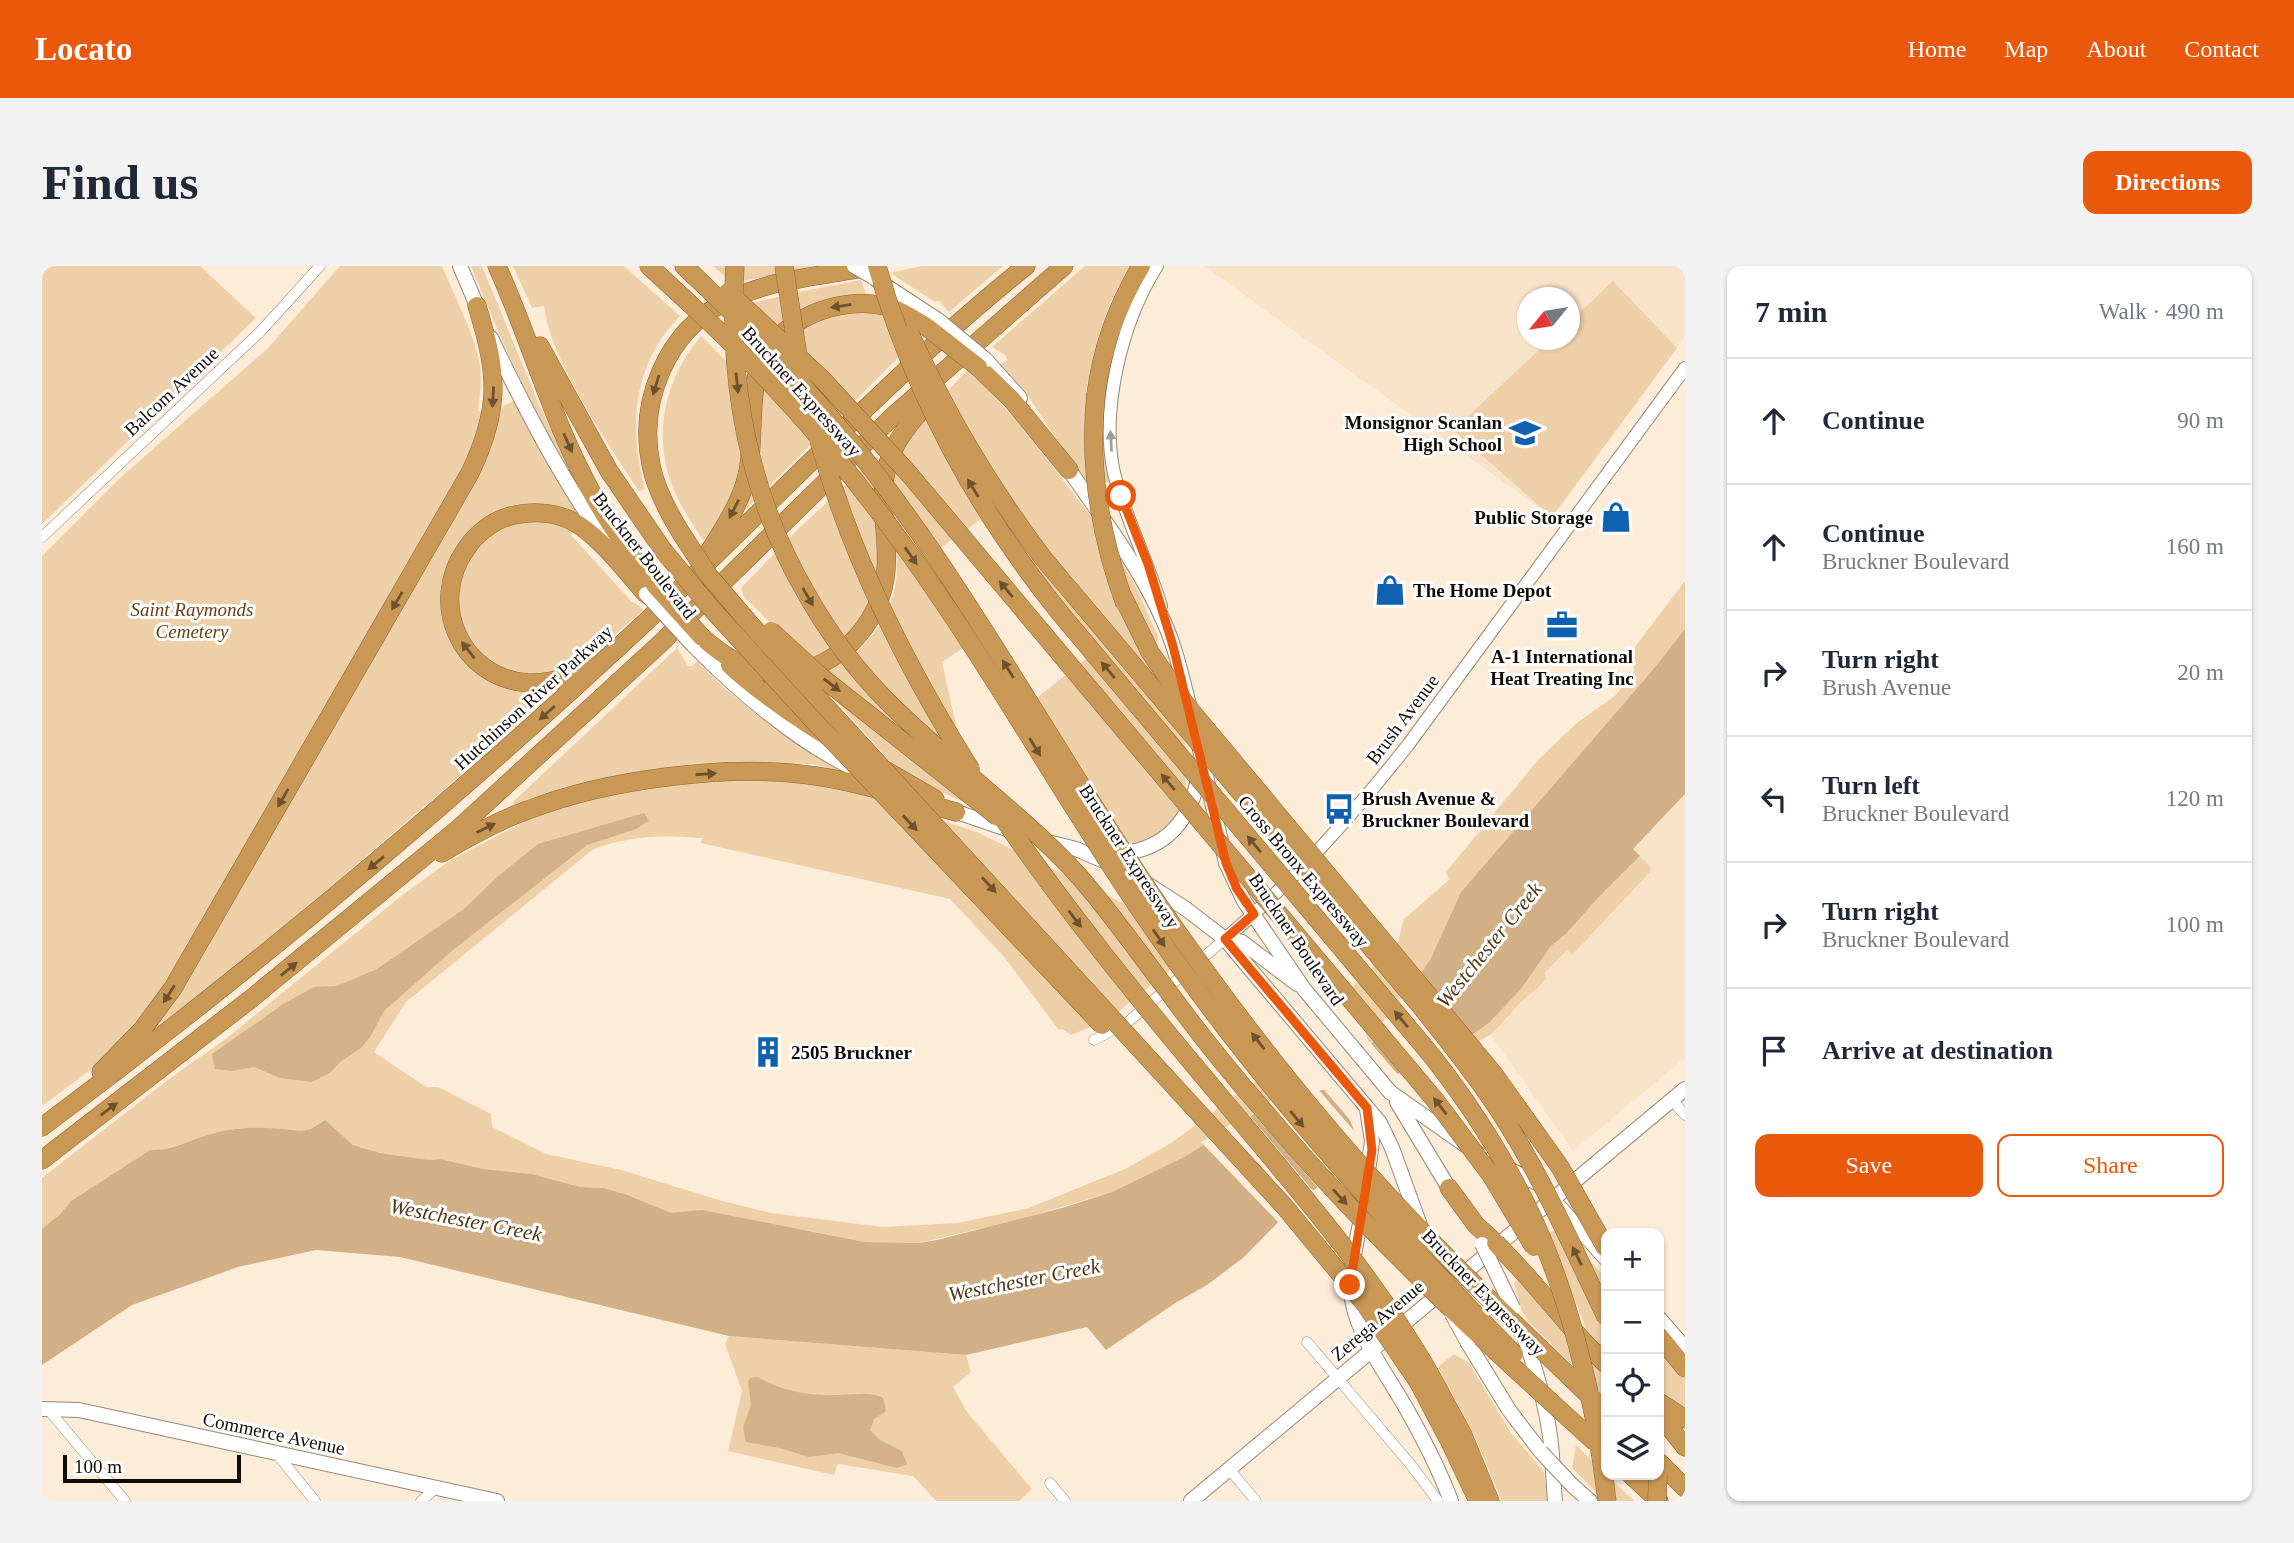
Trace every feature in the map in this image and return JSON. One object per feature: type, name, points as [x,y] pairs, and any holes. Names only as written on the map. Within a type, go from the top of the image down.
[{"type":"highway","points":[[497,266],[592,443],[663,550],[710,607],[1020,940],[1337,1269]]},
{"type":"highway","points":[[497,266],[582,474],[651,589]]},
{"type":"highway","name":"Bruckner Expressway","points":[[649,266],[790,403],[846,469],[899,538],[960,628],[1121,883],[1264,1079],[1407,1243],[1601,1445]]},
{"type":"highway","name":"Bruckner Expressway","points":[[684,266],[708,283],[811,395],[902,510],[964,600],[1139,877],[1221,993],[1281,1070],[1409,1219],[1601,1407]]},
{"type":"highway","points":[[696,266],[708,283],[798,355],[882,442],[1427,1091],[1479,1158],[1514,1211],[1546,1271],[1573,1333]]},
{"type":"highway","points":[[735,266],[734,359],[739,404],[754,470],[772,523],[806,593],[843,650],[886,700],[1046,843],[1087,887],[1220,1058],[1323,1179],[1443,1302],[1601,1445]]},
{"type":"highway","points":[[785,266],[802,374],[818,439],[837,500],[878,602],[907,661],[1001,816],[1066,907],[1133,993],[1342,1242],[1387,1304],[1424,1379],[1478,1501]]},
{"type":"highway","name":"Hutchinson River Parkway","points":[[42,1127],[203,1005],[336,898],[481,773],[692,579],[905,373],[1026,266]]},
{"type":"highway","points":[[42,1160],[180,1055],[458,829],[615,686],[891,418],[1064,266]]},
{"type":"highway","points":[[1141,266],[1112,325],[1100,366],[1093,451],[1098,503],[1107,549],[1122,595],[1149,661],[1225,775]]},
{"type":"highway","points":[[1490,1501],[1467,1446],[1424,1379],[1337,1269],[1269,1189],[709,576],[664,504],[651,466],[648,434],[651,402],[657,381],[675,345],[701,317],[724,302],[770,286],[877,269],[969,450],[1004,505],[1084,608],[1451,1044],[1490,1096],[1535,1172],[1601,1307]]},
{"type":"highway","name":"Cross Bronx Expressway","points":[[877,269],[904,348],[929,407],[995,524],[1060,613],[1418,1039],[1459,1092],[1501,1157],[1549,1258],[1573,1333],[1595,1418],[1607,1501]]},
{"type":"highway","points":[[692,579],[734,510],[745,484],[751,453],[755,383],[762,362],[776,342],[794,325],[829,308],[876,304],[933,324],[982,363],[1069,470]]},
{"type":"highway","points":[[59,1115],[135,1038],[173,988],[470,473],[487,432],[494,401],[492,366],[477,306]]},
{"type":"highway","points":[[697,641],[744,666],[758,671],[781,673],[828,660],[861,634],[875,612],[885,580],[887,559],[883,499],[886,472],[893,450],[920,411],[1001,321]]},
{"type":"highway","points":[[615,650],[584,670],[549,682],[516,681],[489,670],[466,649],[452,620],[450,588],[460,558],[479,534],[504,518],[524,513],[554,515],[571,521],[651,589],[697,641],[776,701],[841,744],[956,812]]},
{"type":"highway","points":[[681,533],[734,595],[802,659],[1044,855],[1083,890],[1126,935]]},
{"type":"highway","points":[[1122,595],[1150,652],[1187,706],[1484,1062],[1554,1158],[1601,1238]]},
{"type":"highway","points":[[386,889],[470,836],[518,813],[570,797],[650,780],[721,772],[813,775],[956,812]]},
{"type":"highway","points":[[1449,1188],[1476,1224],[1601,1359]]},
{"type":"highway","points":[[1664,1342],[1685,1368]]},
{"type":"highway","points":[[1664,1405],[1685,1419]]},
{"type":"highway","points":[[1661,1417],[1685,1447]]},
{"type":"highway","points":[[1664,1467],[1685,1488]]},
{"type":"highway","points":[[1637,1480],[1659,1501]]},
{"type":"highway","points":[[1658,1480],[1659,1501]]},
{"type":"main road","name":"Bruckner Boulevard","points":[[460,266],[513,384],[554,461],[591,521],[651,589]]},
{"type":"main road","points":[[854,266],[877,269],[933,324]]},
{"type":"main road","name":"Bruckner Boulevard","points":[[1069,470],[1140,576],[1160,613],[1173,646],[1226,863],[1237,889],[1304,989],[1390,1092],[1475,1152],[1539,1184],[1601,1253]]},
{"type":"main road","points":[[956,812],[1076,849],[1111,854],[1140,851],[1159,842],[1176,828],[1186,813],[1196,787],[1199,763],[1197,738]]},
{"type":"main road","points":[[1076,849],[1116,866],[1171,898],[1225,939],[1380,1123],[1392,1148],[1448,1305],[1468,1343],[1504,1402],[1541,1452],[1590,1501]]},
{"type":"main road","points":[[1225,939],[1242,942],[1304,989]]},
{"type":"main road","name":"Zerega Avenue","points":[[1191,1501],[1685,1089]]},
{"type":"main road","points":[[1390,1092],[1482,1244],[1513,1308],[1543,1397],[1550,1439],[1555,1501]]},
{"type":"main road","points":[[1367,1108],[1372,1150],[1350,1285],[1355,1314],[1371,1350],[1424,1440],[1451,1501]]},
{"type":"main road","points":[[1664,1324],[1685,1348]]},
{"type":"main road","name":"Commerce Avenue","points":[[44,1408],[79,1410],[497,1501]]},
{"type":"street","points":[[303,266],[312,275]]},
{"type":"street","name":"Balcom Avenue","points":[[42,537],[260,332],[320,266]]},
{"type":"street","points":[[1157,266],[1138,302],[1119,359],[1112,400],[1110,439],[1118,485],[1151,573],[1173,646]]},
{"type":"street","name":"Brush Avenue","points":[[1094,1040],[1128,1022],[1254,914],[1361,805],[1685,368]]},
{"type":"street","points":[[1672,1100],[1685,1115]]},
{"type":"street","points":[[1307,1342],[1438,1501]]},
{"type":"street","points":[[44,1408],[125,1501]]},
{"type":"street","points":[[276,1453],[314,1501]]},
{"type":"street","points":[[1229,1469],[1256,1501]]},
{"type":"street","points":[[1050,1483],[1065,1501]]},
{"type":"street","points":[[421,1501],[435,1489]]},
{"type":"shaded area","name":"Monsignor Scanlan High School","points":[[1204,266],[1685,266],[1685,336],[1552,517]]},
{"type":"shaded area","points":[[1685,794],[1685,1058],[1573,1151],[1490,1034],[1541,985],[1545,973],[1567,950],[1572,954],[1650,872],[1633,850]]},
{"type":"shaded area","points":[[644,813],[649,821],[636,829],[587,845],[453,950],[384,1011],[361,1048],[340,1062],[330,1073],[311,1082],[280,1078],[254,1067],[232,1071],[215,1069],[212,1054],[285,1003],[314,987],[337,986],[377,969],[464,909],[497,877],[538,844]]},
{"type":"shaded area","points":[[758,1377],[777,1386],[807,1394],[867,1394],[883,1398],[886,1411],[874,1419],[870,1430],[880,1440],[902,1451],[907,1464],[897,1468],[838,1453],[809,1457],[746,1442],[743,1427],[751,1405],[748,1381]]},
{"type":"green space","points":[[42,266],[200,266],[256,318],[42,524]]},
{"type":"green space","name":"Saint Raymonds Cemetery","points":[[340,266],[442,266],[470,330],[480,366],[478,411],[484,412],[471,457],[165,992],[106,1058],[42,1106],[42,556],[120,478],[268,348]]},
{"type":"green space","points":[[471,266],[482,266],[540,407],[579,486],[520,378]]},
{"type":"green space","points":[[513,266],[624,266],[680,316],[652,354],[638,397],[637,442],[645,489],[639,491],[582,402],[557,351],[544,306],[532,308]]},
{"type":"green space","points":[[713,266],[816,266],[733,283]]},
{"type":"green space","points":[[922,266],[1003,266],[949,312],[939,301],[935,302],[890,273]]},
{"type":"green space","points":[[1085,266],[1131,266],[1107,311],[1086,392],[1105,395],[1104,449],[1110,482],[1086,483],[1028,396],[1001,364],[1007,360],[1005,355],[992,347]]},
{"type":"green space","points":[[861,280],[867,297],[782,325],[776,325],[752,303],[803,291]]},
{"type":"green space","points":[[1613,281],[1677,348],[1552,517],[1453,430],[1539,350],[1580,350],[1580,312]]},
{"type":"green space","points":[[853,311],[889,318],[922,334],[736,519],[762,384],[771,359],[806,326],[828,316]]},
{"type":"green space","points":[[701,336],[742,377],[744,437],[737,492],[713,532],[703,540],[673,488],[663,448],[663,428],[671,389],[678,370]]},
{"type":"green space","points":[[967,370],[1021,426],[1107,537],[1136,587],[1158,637],[1157,645],[1184,711],[1186,795],[1182,807],[1164,831],[1142,844],[1108,846],[1018,713],[1092,654],[980,520],[928,557],[979,637],[942,662],[972,797],[1015,826],[948,795],[893,765],[819,681],[821,672],[837,665],[865,644],[885,616],[896,583],[891,497],[899,458],[923,418]]},
{"type":"green space","points":[[514,401],[552,471],[581,517],[555,509],[470,534],[447,625],[516,689],[533,692],[542,702],[248,958],[138,1041],[503,406]]},
{"type":"green space","points":[[877,456],[880,460],[881,532],[876,579],[869,601],[858,621],[843,639],[828,651],[811,658],[803,654],[744,597],[741,588],[795,532]]},
{"type":"green space","points":[[537,519],[571,526],[571,535],[632,602],[643,610],[569,671],[538,678],[496,668],[472,646],[459,619],[458,583],[474,549],[502,526]]},
{"type":"green space","points":[[1685,581],[1685,629],[1461,892],[1430,960],[1370,1047],[1352,987],[1398,942],[1404,919],[1449,880],[1446,872],[1538,760],[1578,722],[1615,696],[1635,670],[1628,656]]},
{"type":"green space","points":[[677,648],[688,666],[697,661],[722,686],[774,729],[837,770],[812,764],[742,763],[515,808],[513,802]]},
{"type":"green space","points":[[764,778],[840,785],[979,833],[1123,903],[1180,962],[1108,1020],[1071,1035],[1059,1030],[1005,958],[950,899],[701,843],[702,838],[646,837],[619,841],[592,850],[406,1002],[374,1052],[426,1087],[438,1087],[491,1114],[492,1127],[546,1154],[621,1170],[771,1213],[883,1227],[958,1223],[1029,1208],[1127,1168],[1171,1143],[1255,1081],[1274,1102],[1184,1157],[1112,1192],[1017,1220],[919,1243],[865,1242],[811,1231],[671,1213],[604,1188],[580,1187],[532,1174],[482,1169],[440,1159],[380,1153],[353,1145],[325,1121],[301,1131],[239,1128],[160,1150],[150,1150],[71,1201],[42,1229],[42,1178],[169,1079],[227,1038],[400,897],[449,861],[539,814],[597,798],[676,783]]},
{"type":"green space","points":[[1640,856],[1651,868],[1650,872],[1572,955],[1567,950],[1545,973],[1546,978],[1541,985],[1492,1033],[1471,1045],[1430,1055],[1469,1037],[1489,1023],[1521,989],[1551,946],[1566,934]]},
{"type":"green space","points":[[1558,1227],[1601,1273],[1601,1351],[1591,1340],[1548,1235]]},
{"type":"green space","points":[[1520,1279],[1601,1368],[1601,1393],[1528,1321],[1522,1311],[1514,1283]]},
{"type":"green space","points":[[729,1336],[966,1355],[971,1372],[953,1387],[967,1412],[1032,1489],[1019,1501],[936,1501],[913,1476],[838,1464],[834,1475],[728,1451],[742,1391],[725,1344]]},
{"type":"green space","points":[[1454,1354],[1469,1363],[1511,1433],[1544,1472],[1548,1501],[1502,1501],[1474,1435],[1438,1367]]},
{"type":"green space","points":[[1664,1354],[1685,1380],[1685,1411],[1664,1399]]},
{"type":"green space","points":[[1576,1445],[1601,1469],[1601,1480],[1612,1480],[1634,1501],[1605,1501],[1572,1468]]},
{"type":"water","name":"Westchester Creek","points":[[1685,629],[1685,794],[1633,849],[1640,856],[1566,934],[1551,946],[1521,989],[1489,1023],[1469,1037],[1419,1057],[1348,1115],[1362,1150],[1290,1210],[1243,1258],[1207,1285],[1106,1350],[1087,1327],[966,1355],[729,1336],[400,1257],[316,1250],[238,1267],[132,1305],[42,1365],[42,1229],[71,1201],[150,1150],[168,1148],[239,1128],[301,1131],[311,1129],[325,1120],[353,1145],[380,1153],[440,1159],[483,1169],[532,1174],[580,1187],[604,1188],[671,1213],[702,1210],[865,1242],[919,1243],[937,1240],[1062,1208],[1112,1192],[1184,1157],[1274,1102],[1326,1089],[1363,1056],[1430,960],[1461,892]]},
{"type":"pier","points":[[1418,972],[1459,1045],[1421,1060],[1402,1075],[1371,1039]]},
{"type":"pier","points":[[1369,1041],[1400,1077],[1350,1120],[1321,1086],[1361,1054]]},
{"type":"pier","points":[[1317,1088],[1362,1140],[1365,1149],[1319,1189],[1252,1112],[1273,1099]]},
{"type":"pier","points":[[1248,1114],[1315,1193],[1280,1224],[1201,1142]]},
{"type":"place","name":"Monsignor Scanlan High School","points":[[1525,433]]},
{"type":"place","name":"Public Storage","points":[[1616,517]]},
{"type":"place","name":"The Home Depot","points":[[1390,590]]},
{"type":"place","name":"A-1 International Heat Treating Inc","points":[[1562,625]]},
{"type":"place","name":"Brush Avenue & Bruckner Boulevard","points":[[1339,809]]},
{"type":"place","name":"2505 Bruckner","points":[[768,1052]]},
{"type":"route","points":[[1121,496],[1161,604],[1184,686],[1226,863],[1237,889],[1254,914],[1225,939],[1367,1108],[1372,1150],[1350,1285]]}]
